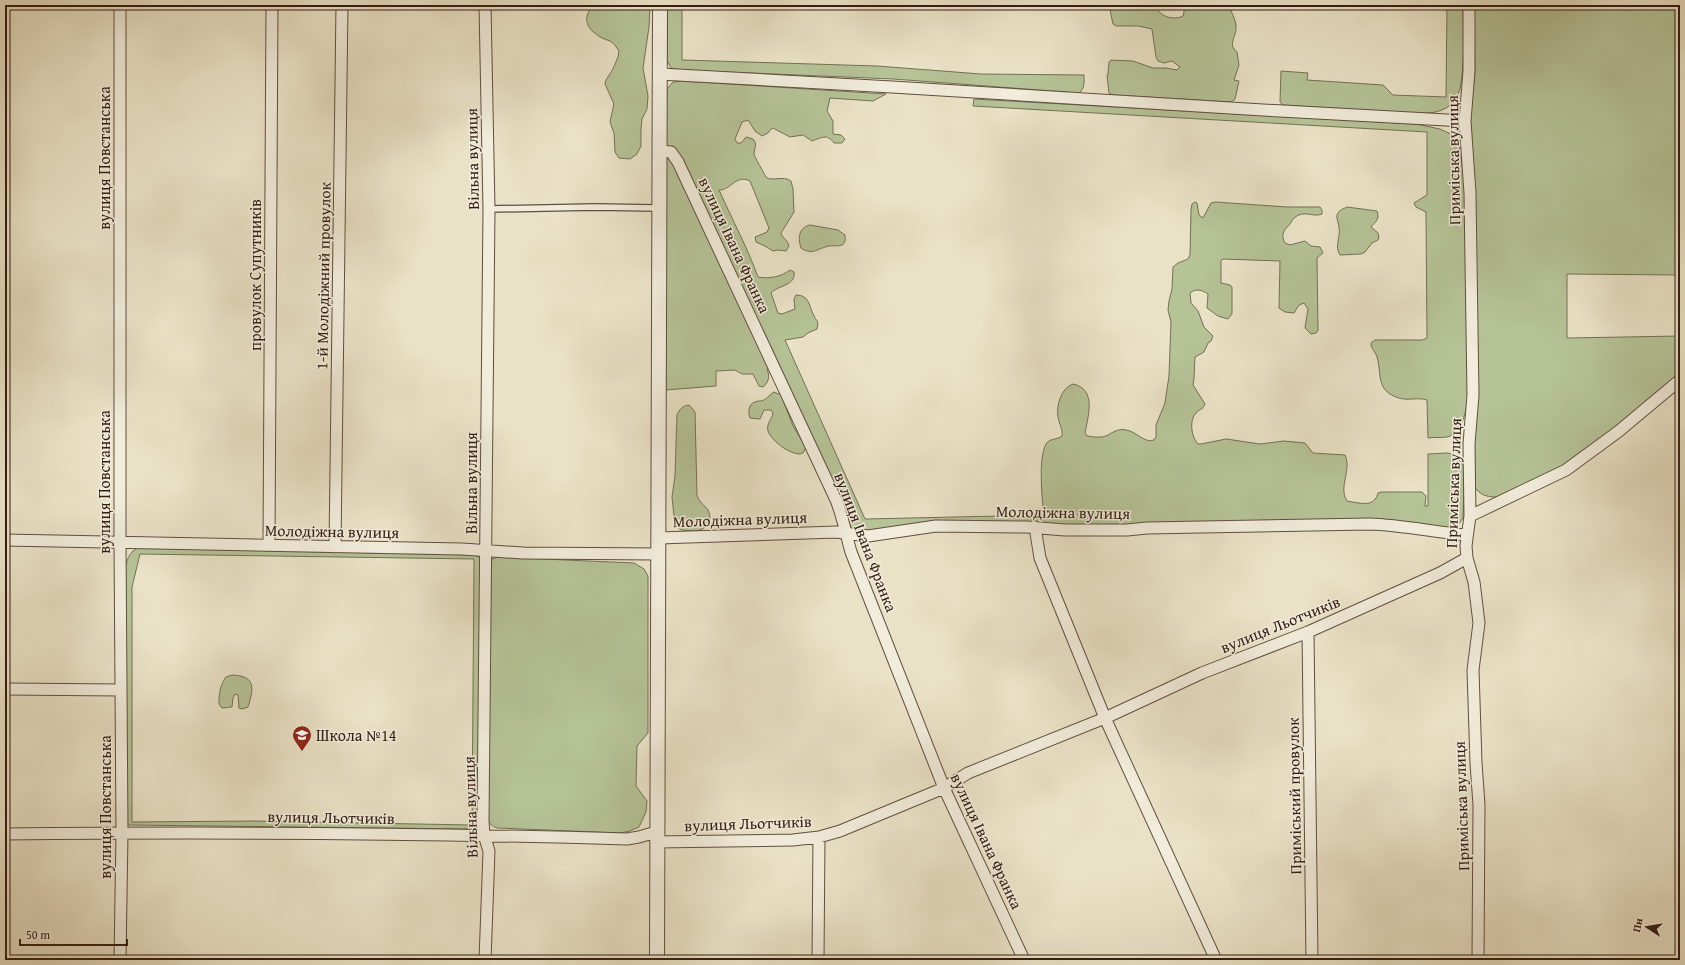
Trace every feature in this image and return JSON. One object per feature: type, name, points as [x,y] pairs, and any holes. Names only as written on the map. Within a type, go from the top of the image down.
[{"type":"street","name":"вулиця Повстанська","points":[[120,5],[120,690],[122,833],[120,960]]},
{"type":"street","name":"провулок Супутників","points":[[269,545],[272,5]]},
{"type":"street","name":"1-й Молодіжний провулок","points":[[335,547],[342,5]]},
{"type":"street","name":"Вільна вулиця","points":[[484,5],[489,209],[484,835],[488,851],[484,960]]},
{"type":"street","points":[[657,960],[656,837],[659,554],[660,5]]},
{"type":"street","name":"Приміська вулиця","points":[[1469,5],[1469,71],[1465,121],[1470,193],[1473,395],[1469,444],[1470,516],[1466,558],[1474,582],[1479,623],[1473,670],[1479,805],[1478,960]]},
{"type":"street","points":[[660,74],[1271,111],[1465,121]]},
{"type":"street","name":"вулиця Івана Франка","points":[[659,151],[671,152],[678,162],[843,515],[846,534],[852,552],[944,788],[1024,960]]},
{"type":"street","points":[[1470,516],[1566,470],[1619,431],[1680,380]]},
{"type":"street","name":"Молодіжна вулиця","points":[[659,538],[836,532],[868,536],[936,526],[1035,527],[1065,530],[1127,530],[1369,524],[1398,525],[1467,535]]},
{"type":"street","points":[[1035,527],[1040,558],[1105,718],[1216,960]]},
{"type":"street","name":"Молодіжна вулиця","points":[[5,540],[486,550],[523,553],[659,554]]},
{"type":"street","name":"вулиця Льотчиків","points":[[5,834],[255,832],[484,835],[627,839],[656,837],[793,840],[819,837],[840,831],[944,788],[968,773],[1105,718],[1202,673],[1308,632],[1440,573],[1466,558]]},
{"type":"street","name":"Приміський провулок","points":[[1308,632],[1312,960]]},
{"type":"street","points":[[5,689],[120,690]]},
{"type":"street","points":[[818,960],[819,837]]},
{"type":"lane","points":[[489,209],[595,207],[659,208]]},
{"type":"green space","points":[[594,5],[650,5],[649,27],[643,68],[648,96],[647,109],[642,119],[641,146],[637,154],[630,159],[619,158],[615,152],[614,133],[610,122],[614,104],[605,84],[613,69],[619,51],[611,42],[592,31],[587,24],[588,12]]},
{"type":"green space","points":[[667,5],[682,5],[682,60],[877,66],[981,74],[1084,75],[1084,85],[1079,93],[893,79],[678,70],[671,68],[667,60]]},
{"type":"green space","points":[[1109,5],[1155,5],[1159,12],[1163,15],[1175,18],[1183,16],[1187,5],[1230,5],[1236,26],[1233,46],[1237,52],[1239,65],[1234,80],[1239,81],[1235,99],[1231,102],[1114,95],[1109,93],[1107,75],[1109,62],[1111,60],[1133,61],[1153,68],[1177,70],[1180,67],[1172,61],[1164,63],[1158,61],[1156,57],[1152,29],[1138,26],[1116,26],[1113,24]]},
{"type":"green space","points":[[1447,5],[1463,5],[1464,41],[1461,84],[1454,102],[1446,108],[1420,114],[1283,105],[1280,102],[1281,71],[1308,73],[1307,80],[1383,85],[1393,95],[1446,97]]},
{"type":"green space","points":[[1474,5],[1680,5],[1680,275],[1567,274],[1567,338],[1680,336],[1680,378],[1585,461],[1497,497],[1483,495],[1474,485],[1470,118],[1475,72]]},
{"type":"green space","points":[[681,81],[886,94],[873,101],[830,98],[827,111],[833,121],[833,134],[841,135],[845,139],[842,143],[834,143],[826,137],[812,141],[803,135],[790,137],[773,128],[762,136],[755,131],[748,120],[742,122],[735,139],[737,143],[741,143],[746,137],[753,139],[756,145],[754,155],[766,177],[771,179],[788,179],[791,181],[793,189],[794,212],[781,233],[789,246],[786,251],[773,251],[756,242],[755,237],[767,232],[769,228],[750,181],[741,179],[727,188],[719,190],[758,277],[775,277],[790,270],[794,272],[794,277],[789,283],[771,293],[778,313],[782,314],[795,309],[794,299],[796,295],[800,295],[808,301],[813,315],[818,322],[817,329],[803,337],[785,340],[865,519],[1044,515],[1041,479],[1042,459],[1046,444],[1062,436],[1058,417],[1060,398],[1065,389],[1073,384],[1081,387],[1088,397],[1089,411],[1085,433],[1087,436],[1104,437],[1115,431],[1123,430],[1130,431],[1147,440],[1154,440],[1156,437],[1156,425],[1165,403],[1169,376],[1171,322],[1168,310],[1172,289],[1173,267],[1188,259],[1190,255],[1191,210],[1192,204],[1195,202],[1197,203],[1199,215],[1203,218],[1211,203],[1215,202],[1287,207],[1320,207],[1322,214],[1301,214],[1294,218],[1285,230],[1283,236],[1285,243],[1290,245],[1305,241],[1311,246],[1320,247],[1323,253],[1317,258],[1318,330],[1316,333],[1311,334],[1305,328],[1308,309],[1304,303],[1299,305],[1294,313],[1285,312],[1279,308],[1280,261],[1223,259],[1221,261],[1221,283],[1232,287],[1232,314],[1228,319],[1218,316],[1207,308],[1208,294],[1204,291],[1194,290],[1190,293],[1191,303],[1198,311],[1204,327],[1213,336],[1204,352],[1195,357],[1193,385],[1205,404],[1196,413],[1192,420],[1192,433],[1198,444],[1226,439],[1260,444],[1284,441],[1305,443],[1313,453],[1345,455],[1347,467],[1344,490],[1347,501],[1370,503],[1376,498],[1378,493],[1381,492],[1422,492],[1426,496],[1425,506],[1428,506],[1428,454],[1448,453],[1454,455],[1463,464],[1465,472],[1463,518],[1456,528],[1451,530],[1400,521],[869,533],[851,531],[683,160],[676,149],[666,146],[667,89],[673,82]]},
{"type":"green space","points":[[974,99],[1416,124],[1440,129],[1453,135],[1459,143],[1466,193],[1468,396],[1467,407],[1463,420],[1457,431],[1447,437],[1428,438],[1427,400],[1402,399],[1391,395],[1386,391],[1381,381],[1377,357],[1371,345],[1371,343],[1375,340],[1422,340],[1427,338],[1426,212],[1416,207],[1414,203],[1427,195],[1427,132],[973,106]]},
{"type":"green space","points":[[667,159],[671,159],[770,369],[767,369],[768,379],[767,383],[763,387],[759,386],[753,374],[742,374],[735,370],[716,371],[716,386],[666,390],[665,162]]},
{"type":"green space","points":[[1347,207],[1377,211],[1378,214],[1378,218],[1371,227],[1378,233],[1378,240],[1372,243],[1365,252],[1361,254],[1340,255],[1338,252],[1339,226],[1337,215],[1340,211]]},
{"type":"green space","points":[[810,225],[838,230],[845,235],[843,244],[825,247],[815,251],[809,251],[801,248],[799,238],[801,231],[806,226]]},
{"type":"green space","points":[[774,392],[781,395],[793,426],[806,448],[803,453],[794,453],[783,448],[770,435],[768,431],[768,424],[773,413],[771,410],[764,410],[760,419],[750,418],[749,411],[751,405],[756,401],[764,400]]},
{"type":"green space","points":[[689,405],[695,412],[697,495],[710,514],[709,522],[705,528],[697,531],[681,530],[675,525],[672,497],[675,476],[677,415],[682,408]]},
{"type":"green space","points":[[138,548],[474,555],[481,558],[478,826],[472,829],[126,824],[124,571],[128,558]],"holes":[[[140,554],[474,559],[472,825],[254,821],[132,822],[132,587]]]},
{"type":"green space","points":[[498,557],[634,563],[644,569],[648,576],[648,733],[637,746],[636,786],[647,801],[646,812],[639,827],[620,833],[497,828],[492,826],[490,823],[488,819],[491,563],[492,559]]},
{"type":"green space","points":[[232,675],[245,678],[251,684],[252,689],[248,707],[242,709],[239,708],[238,695],[235,694],[232,707],[222,708],[219,704],[222,683],[226,677]]},
{"type":"place","name":"Школа №14","points":[[302,752]]}]
